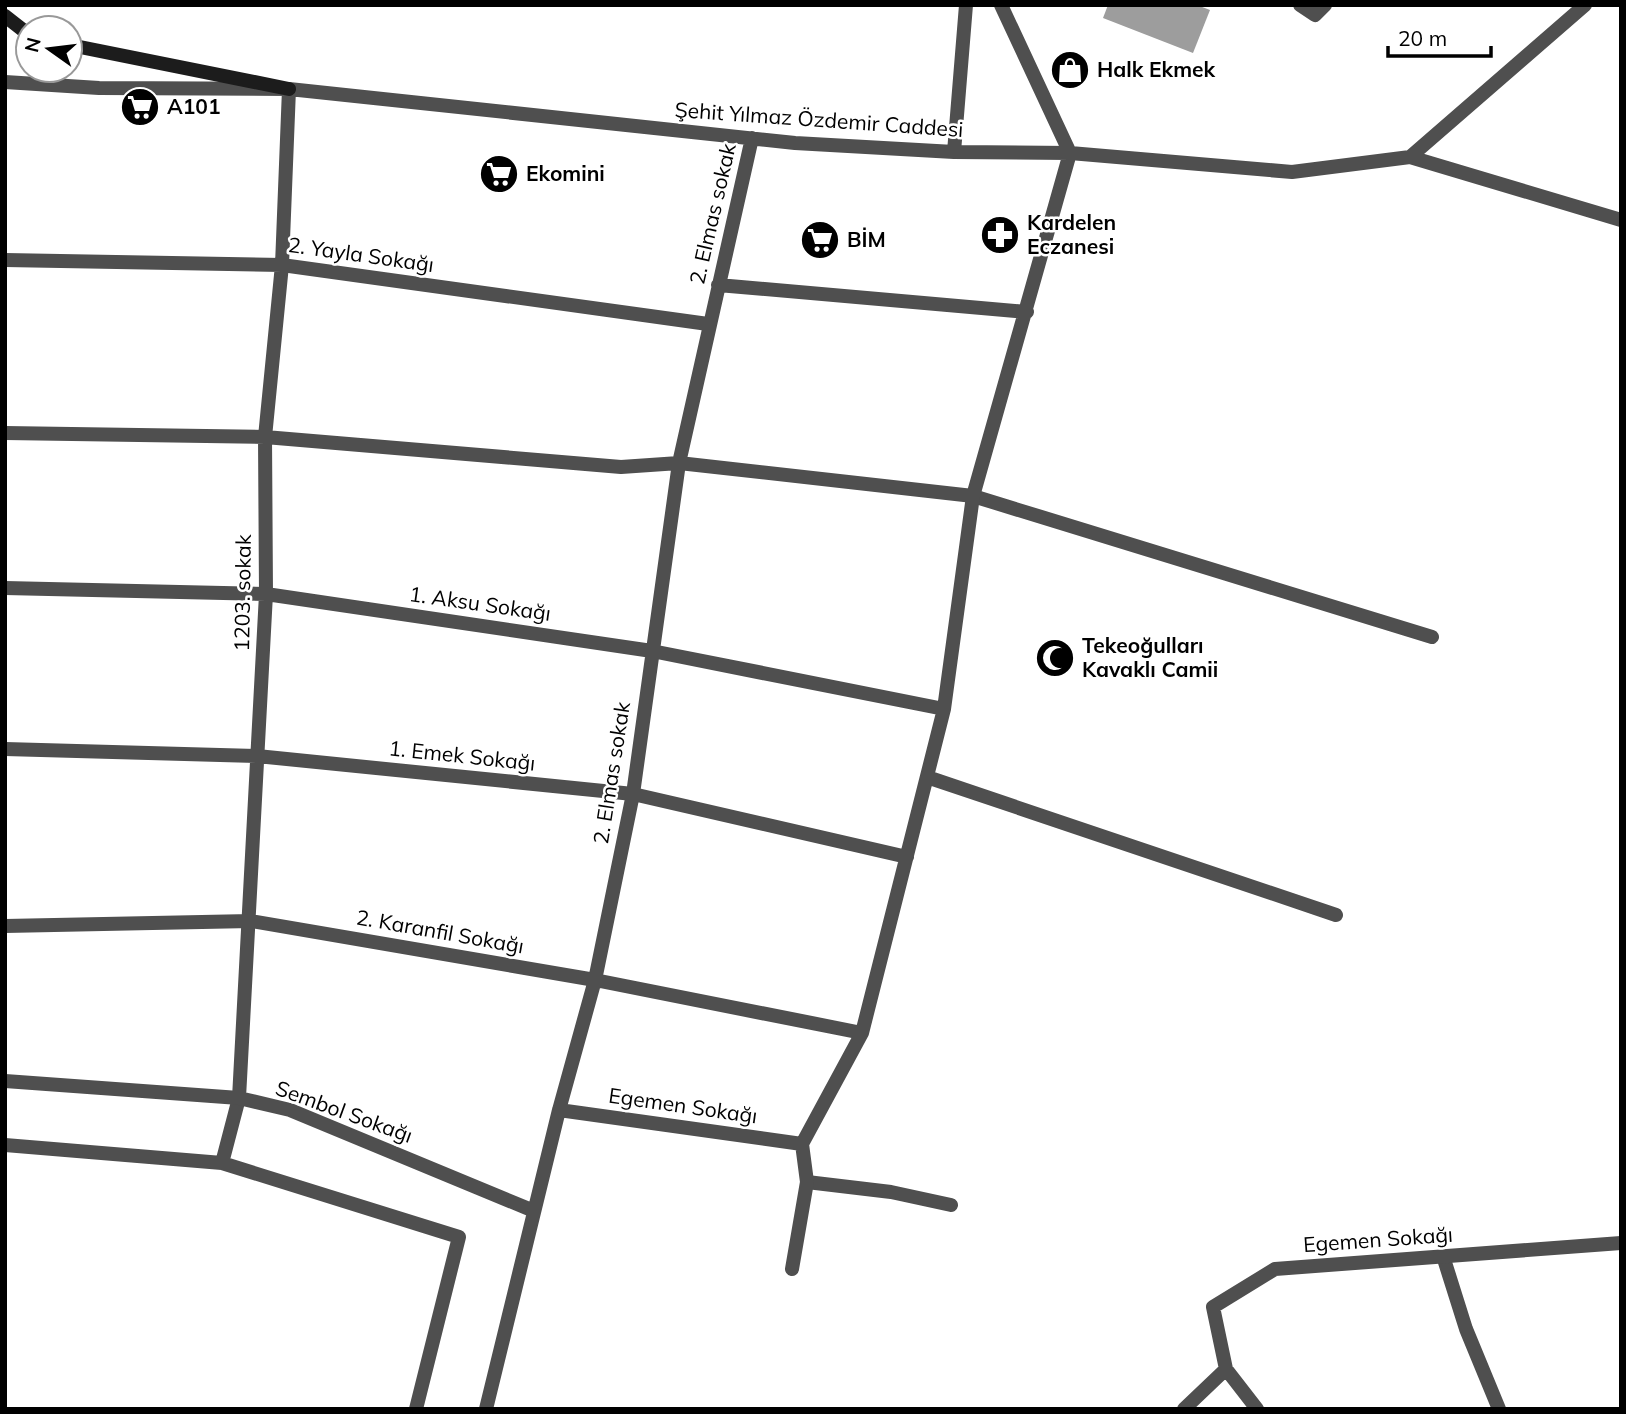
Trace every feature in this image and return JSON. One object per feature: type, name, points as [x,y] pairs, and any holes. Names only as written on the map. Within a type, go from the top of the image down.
[{"type":"street","points":[[954,152],[966,5]]},
{"type":"street","points":[[792,1269],[807,1182],[802,1144],[862,1033],[944,709],[973,496],[1070,153],[1002,5]]},
{"type":"street","points":[[1300,5],[1315,15],[1325,5]]},
{"type":"street","points":[[1410,157],[1585,5]]},
{"type":"street","points":[[84,48],[289,89]]},
{"type":"street","name":"Şehit Yılmaz Özdemir Caddesi","points":[[5,82],[99,88],[289,89],[752,138],[954,152],[1070,153],[1292,172],[1410,157],[1621,220]]},
{"type":"street","name":"1203. sokak","points":[[222,1163],[239,1098],[251,921],[266,594],[265,437],[282,265],[289,89]]},
{"type":"street","name":"2. Elmas sokak","points":[[486,1409],[559,1110],[595,980],[633,794],[679,463],[708,324],[752,138]]},
{"type":"street","name":"2. Yayla Sokağı","points":[[5,260],[282,265],[708,324]]},
{"type":"street","points":[[718,285],[1027,312]]},
{"type":"street","points":[[5,432],[265,437],[621,467],[679,463],[973,496],[1432,637]]},
{"type":"street","name":"1. Aksu Sokağı","points":[[5,588],[266,594],[652,651],[944,709]]},
{"type":"street","name":"1. Emek Sokağı","points":[[5,749],[257,756],[633,794],[907,857]]},
{"type":"street","points":[[927,776],[1336,915]]},
{"type":"street","name":"2. Karanfil Sokağı","points":[[5,926],[251,921],[595,980],[862,1033]]},
{"type":"street","name":"Sembol Sokağı","points":[[5,1081],[239,1098],[290,1110],[534,1211]]},
{"type":"street","name":"Egemen Sokağı","points":[[559,1110],[802,1144]]},
{"type":"street","points":[[5,1145],[222,1163],[458,1237],[416,1409]]},
{"type":"street","points":[[807,1182],[881,1190],[951,1205]]},
{"type":"street","name":"Egemen Sokağı","points":[[1226,1369],[1213,1307],[1275,1269],[1621,1243]]},
{"type":"street","points":[[1443,1256],[1466,1329],[1499,1409]]},
{"type":"street","points":[[1184,1409],[1226,1369],[1257,1409]]},
{"type":"shaded area","points":[[1108,5],[1197,5],[1210,10],[1193,53],[1103,18]]},
{"type":"place","name":"Halk Ekmek","points":[[1070,70]]},
{"type":"place","name":"A101","points":[[140,107]]},
{"type":"place","name":"Ekomini","points":[[499,174]]},
{"type":"place","name":"Kardelen Eczanesi","points":[[1000,235]]},
{"type":"place","name":"BİM","points":[[820,240]]},
{"type":"place","name":"Tekeoğulları Kavaklı Camii","points":[[1055,658]]}]
